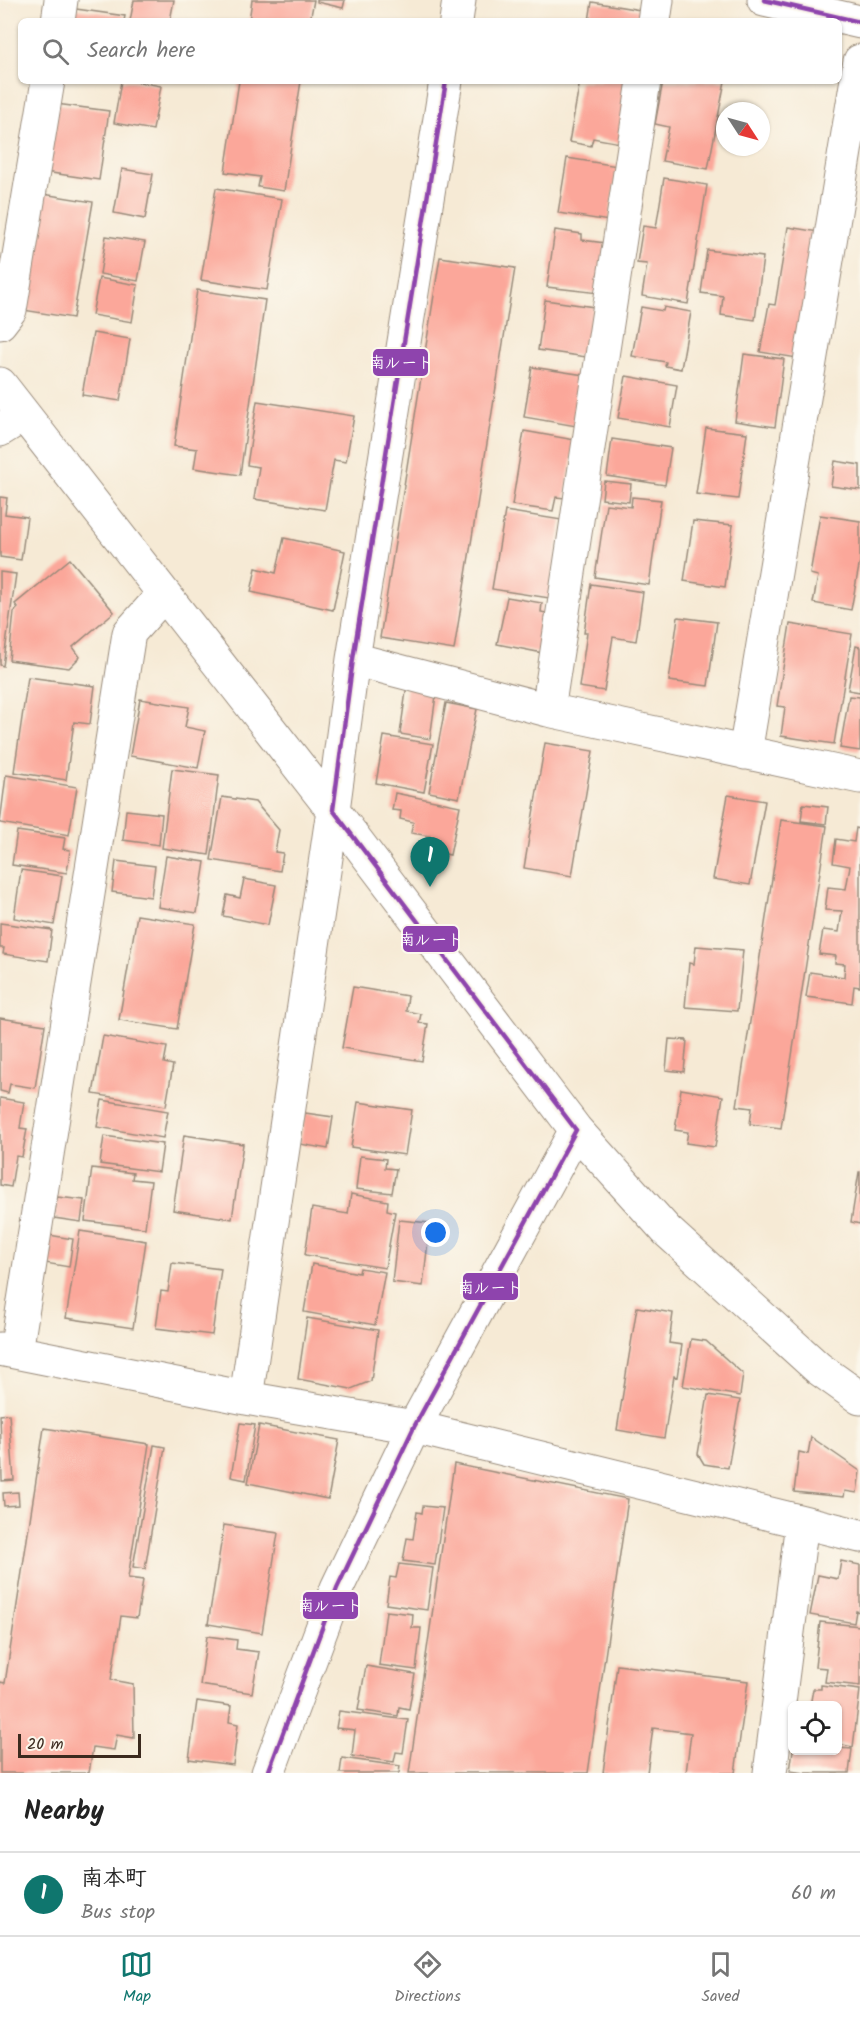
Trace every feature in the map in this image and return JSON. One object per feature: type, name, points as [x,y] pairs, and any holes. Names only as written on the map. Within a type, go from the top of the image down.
[{"type":"street","points":[[58,18],[61,0]]},
{"type":"street","points":[[456,18],[459,0]]},
{"type":"street","points":[[654,18],[657,0]]},
{"type":"street","points":[[764,0],[860,22]]},
{"type":"street","points":[[746,753],[860,61]]},
{"type":"street","points":[[0,323],[10,310],[48,84]]},
{"type":"street","points":[[246,1398],[333,810],[353,659],[446,84]]},
{"type":"street","points":[[548,710],[644,84]]},
{"type":"street","points":[[0,384],[12,423],[164,594],[333,810],[576,1130],[667,1231],[818,1368],[860,1398]]},
{"type":"street","points":[[164,594],[129,633],[8,1351],[246,1398],[414,1427],[860,1536]]},
{"type":"street","points":[[353,659],[548,710],[860,777]]},
{"type":"street","points":[[268,1773],[337,1588],[414,1427],[576,1130]]},
{"type":"street","points":[[770,1773],[802,1522]]},
{"type":"building","points":[[134,0],[174,0],[171,18],[131,18]]},
{"type":"building","points":[[252,0],[314,0],[311,18],[249,18]]},
{"type":"building","points":[[317,0],[345,0],[343,8],[317,2]]},
{"type":"building","points":[[592,2],[640,10],[639,18],[589,18]]},
{"type":"building","points":[[76,9],[125,16],[125,18],[74,18]]},
{"type":"building","points":[[120,84],[161,86],[153,130],[114,123]]},
{"type":"building","points":[[239,84],[301,84],[284,191],[258,187],[260,177],[225,172]]},
{"type":"building","points":[[579,84],[631,84],[620,143],[593,138],[591,146],[569,142]]},
{"type":"building","points":[[662,84],[724,84],[721,102],[716,102],[716,128],[708,169],[662,161],[669,127],[655,124]]},
{"type":"building","points":[[56,104],[109,111],[99,180],[45,172]]},
{"type":"building","points":[[567,158],[618,166],[609,221],[558,213]]},
{"type":"building","points":[[122,169],[153,174],[145,219],[114,213]]},
{"type":"building","points":[[664,178],[707,185],[688,304],[642,296],[647,264],[637,263],[643,226],[656,228]]},
{"type":"building","points":[[216,188],[282,199],[267,290],[201,280]]},
{"type":"building","points":[[43,194],[93,202],[73,318],[23,310]]},
{"type":"building","points":[[788,227],[819,232],[797,358],[760,352],[769,304],[775,305]]},
{"type":"building","points":[[555,230],[582,234],[582,240],[605,243],[599,293],[547,287]]},
{"type":"building","points":[[106,236],[145,242],[138,281],[100,274]]},
{"type":"building","points":[[707,250],[763,257],[755,320],[721,315],[723,296],[701,293]]},
{"type":"building","points":[[440,257],[515,268],[454,650],[380,638]]},
{"type":"building","points":[[99,278],[138,285],[132,322],[92,315]]},
{"type":"building","points":[[197,290],[265,300],[240,475],[194,468],[197,449],[174,446]]},
{"type":"building","points":[[545,300],[594,307],[586,357],[538,350]]},
{"type":"building","points":[[641,307],[663,311],[664,307],[691,312],[681,369],[665,366],[666,362],[632,356]]},
{"type":"building","points":[[93,333],[130,339],[120,401],[82,395]]},
{"type":"building","points":[[744,354],[784,359],[775,427],[735,421]]},
{"type":"building","points":[[532,367],[584,375],[576,426],[524,417]]},
{"type":"building","points":[[626,376],[677,385],[670,427],[618,418]]},
{"type":"building","points":[[257,401],[354,416],[346,462],[334,460],[325,510],[254,499],[259,467],[247,465]]},
{"type":"building","points":[[706,428],[747,433],[738,499],[696,494]]},
{"type":"building","points":[[524,431],[575,440],[565,498],[556,497],[553,511],[512,505]]},
{"type":"building","points":[[612,439],[671,448],[665,485],[607,476]]},
{"type":"building","points":[[835,461],[860,465],[860,490],[831,486]]},
{"type":"building","points":[[604,481],[631,484],[629,502],[602,499]]},
{"type":"building","points":[[0,497],[7,498],[5,514],[27,517],[21,560],[0,557]]},
{"type":"building","points":[[632,497],[661,500],[649,585],[595,577],[606,504],[631,507]]},
{"type":"building","points":[[505,511],[562,520],[549,598],[492,589]]},
{"type":"building","points":[[820,515],[860,521],[860,561],[851,610],[813,603],[818,576],[810,574]]},
{"type":"building","points":[[693,521],[733,525],[725,587],[684,581]]},
{"type":"building","points":[[284,538],[345,551],[333,610],[251,592],[256,568],[276,573]]},
{"type":"building","points":[[70,559],[114,612],[73,647],[80,657],[69,668],[9,660],[14,612],[18,608],[15,604]]},
{"type":"building","points":[[0,572],[16,574],[3,666],[0,665]]},
{"type":"building","points":[[591,584],[643,592],[636,641],[613,637],[604,691],[579,687]]},
{"type":"building","points":[[507,597],[542,603],[541,612],[551,614],[543,653],[497,644]]},
{"type":"building","points":[[678,617],[717,622],[708,686],[669,681]]},
{"type":"building","points":[[790,624],[852,634],[834,744],[781,736],[785,707],[777,706]]},
{"type":"building","points":[[856,646],[860,647],[860,692],[848,690]]},
{"type":"building","points":[[28,677],[95,686],[90,724],[74,722],[66,780],[14,772]]},
{"type":"building","points":[[407,684],[437,688],[430,739],[400,734]]},
{"type":"building","points":[[849,696],[860,697],[860,751],[840,748]]},
{"type":"building","points":[[140,699],[189,707],[185,727],[205,731],[198,768],[130,756]]},
{"type":"building","points":[[446,703],[477,709],[459,798],[429,792]]},
{"type":"building","points":[[384,736],[433,744],[424,792],[376,783]]},
{"type":"building","points":[[545,743],[593,751],[572,876],[524,868]]},
{"type":"building","points":[[172,769],[219,775],[209,855],[162,848]]},
{"type":"building","points":[[6,775],[77,787],[69,835],[0,823]]},
{"type":"building","points":[[395,793],[460,806],[450,855],[426,850],[430,836],[411,833],[413,822],[400,819],[401,811],[392,810]]},
{"type":"building","points":[[728,795],[765,801],[750,885],[713,879]]},
{"type":"building","points":[[222,797],[255,802],[279,830],[275,852],[283,853],[280,871],[211,860]]},
{"type":"building","points":[[803,804],[828,807],[826,824],[801,821]]},
{"type":"building","points":[[126,810],[162,814],[159,845],[123,840]]},
{"type":"building","points":[[781,820],[827,826],[781,1128],[750,1124],[752,1108],[737,1106]]},
{"type":"building","points":[[856,828],[860,829],[860,987],[854,986],[852,1003],[806,997],[810,972],[844,977],[845,964],[835,963],[836,956],[819,954],[823,930],[839,932],[842,911],[825,910],[828,887],[846,889],[850,866],[833,863],[836,839],[854,842]]},
{"type":"building","points":[[17,831],[65,838],[63,849],[70,850],[67,873],[12,865]]},
{"type":"building","points":[[166,856],[205,862],[197,913],[158,907]]},
{"type":"building","points":[[116,861],[155,866],[151,897],[112,892]]},
{"type":"building","points":[[21,870],[62,876],[54,925],[14,918]]},
{"type":"building","points":[[244,879],[276,885],[268,925],[223,916],[227,895],[240,898]]},
{"type":"building","points":[[137,915],[195,924],[177,1029],[119,1020]]},
{"type":"building","points":[[0,923],[52,930],[48,961],[3,954],[4,948],[0,948]]},
{"type":"building","points":[[696,946],[743,950],[737,1011],[685,1007],[689,963],[694,964]]},
{"type":"building","points":[[353,987],[408,996],[406,1011],[421,1014],[419,1023],[428,1024],[422,1061],[342,1048]]},
{"type":"building","points":[[0,1018],[45,1025],[35,1088],[10,1084],[8,1093],[0,1091]]},
{"type":"building","points":[[103,1036],[167,1047],[164,1063],[173,1065],[166,1106],[93,1094]]},
{"type":"building","points":[[669,1039],[687,1040],[684,1072],[666,1070]]},
{"type":"building","points":[[681,1089],[723,1096],[715,1147],[686,1143],[688,1132],[675,1130]]},
{"type":"building","points":[[0,1098],[24,1102],[20,1128],[27,1129],[22,1157],[16,1156],[11,1187],[0,1185]]},
{"type":"building","points":[[102,1100],[168,1111],[163,1138],[97,1127]]},
{"type":"building","points":[[358,1102],[412,1110],[405,1155],[351,1147]]},
{"type":"building","points":[[305,1113],[333,1117],[328,1149],[300,1144]]},
{"type":"building","points":[[184,1135],[243,1144],[232,1219],[173,1210]]},
{"type":"building","points":[[104,1136],[163,1144],[159,1172],[100,1164]]},
{"type":"building","points":[[360,1156],[386,1159],[385,1168],[396,1169],[392,1193],[356,1189]]},
{"type":"building","points":[[92,1168],[133,1173],[132,1179],[151,1181],[145,1228],[85,1221]]},
{"type":"building","points":[[860,1172],[860,1224],[851,1222]]},
{"type":"building","points":[[351,1194],[388,1201],[387,1210],[395,1212],[385,1268],[305,1255],[312,1208],[348,1214]]},
{"type":"building","points":[[57,1197],[84,1200],[81,1222],[54,1218]]},
{"type":"building","points":[[399,1220],[430,1223],[423,1286],[392,1282]]},
{"type":"building","points":[[80,1231],[146,1241],[133,1328],[66,1318]]},
{"type":"building","points":[[49,1235],[73,1239],[69,1267],[45,1263]]},
{"type":"building","points":[[172,1263],[221,1269],[212,1335],[156,1328],[161,1291],[168,1292]]},
{"type":"building","points":[[312,1264],[359,1273],[360,1268],[385,1272],[375,1325],[304,1312]]},
{"type":"building","points":[[637,1307],[673,1313],[669,1343],[682,1345],[677,1377],[674,1376],[664,1438],[617,1430]]},
{"type":"building","points":[[307,1318],[378,1330],[371,1381],[351,1389],[298,1379]]},
{"type":"building","points":[[691,1339],[706,1341],[743,1374],[740,1396],[683,1386]]},
{"type":"building","points":[[708,1395],[740,1400],[728,1468],[704,1464],[698,1454]]},
{"type":"building","points":[[9,1414],[14,1480],[2,1481],[0,1415]]},
{"type":"building","points":[[240,1423],[255,1425],[246,1480],[231,1477]]},
{"type":"building","points":[[259,1425],[339,1440],[328,1499],[248,1483]]},
{"type":"building","points":[[44,1428],[149,1444],[128,1578],[143,1580],[137,1618],[121,1616],[111,1680],[133,1684],[134,1738],[117,1735],[114,1750],[93,1747],[89,1773],[0,1773],[0,1682],[5,1683]]},
{"type":"building","points":[[811,1437],[860,1471],[857,1493],[845,1491],[844,1497],[794,1492],[799,1452],[808,1454]]},
{"type":"building","points":[[154,1445],[165,1447],[145,1569],[133,1567]]},
{"type":"building","points":[[454,1464],[628,1499],[588,1773],[409,1773]]},
{"type":"building","points":[[18,1492],[19,1505],[4,1506],[3,1493]]},
{"type":"building","points":[[423,1506],[443,1508],[435,1565],[403,1561],[407,1538],[413,1539],[417,1512],[422,1513]]},
{"type":"building","points":[[224,1525],[278,1533],[262,1633],[208,1624]]},
{"type":"building","points":[[841,1561],[860,1565],[860,1612],[856,1611],[854,1623],[810,1615],[818,1575],[838,1579]]},
{"type":"building","points":[[399,1564],[433,1568],[427,1610],[386,1604],[390,1577],[396,1578]]},
{"type":"building","points":[[386,1611],[413,1614],[412,1628],[421,1628],[416,1670],[379,1665]]},
{"type":"building","points":[[820,1622],[860,1626],[860,1686],[825,1682],[827,1668],[815,1667]]},
{"type":"building","points":[[207,1636],[237,1640],[236,1649],[259,1652],[252,1693],[200,1685]]},
{"type":"building","points":[[617,1665],[748,1681],[735,1773],[686,1773],[691,1733],[653,1728],[647,1773],[603,1773]]},
{"type":"building","points":[[366,1666],[415,1674],[409,1709],[399,1707],[398,1716],[358,1710]]},
{"type":"building","points":[[821,1685],[860,1690],[853,1747],[842,1745],[842,1701],[811,1701],[813,1689],[821,1689]]},
{"type":"building","points":[[197,1701],[231,1706],[229,1722],[238,1724],[233,1765],[189,1759]]},
{"type":"building","points":[[339,1711],[408,1720],[403,1753],[396,1752],[394,1762],[352,1756],[355,1730],[336,1728]]},
{"type":"building","points":[[842,1748],[852,1749],[849,1773],[790,1771],[792,1755],[842,1755]]},
{"type":"building","points":[[342,1758],[400,1766],[399,1773],[340,1773]]},
{"type":"transit line","name":"南ルート","points":[[764,0],[860,22]]},
{"type":"transit line","name":"南ルート","points":[[446,84],[353,659],[333,810],[576,1130]]},
{"type":"transit line","name":"南ルート","points":[[268,1773],[337,1588],[414,1427],[576,1130]]},
{"type":"place","name":"南本町","points":[[430,887]]}]
